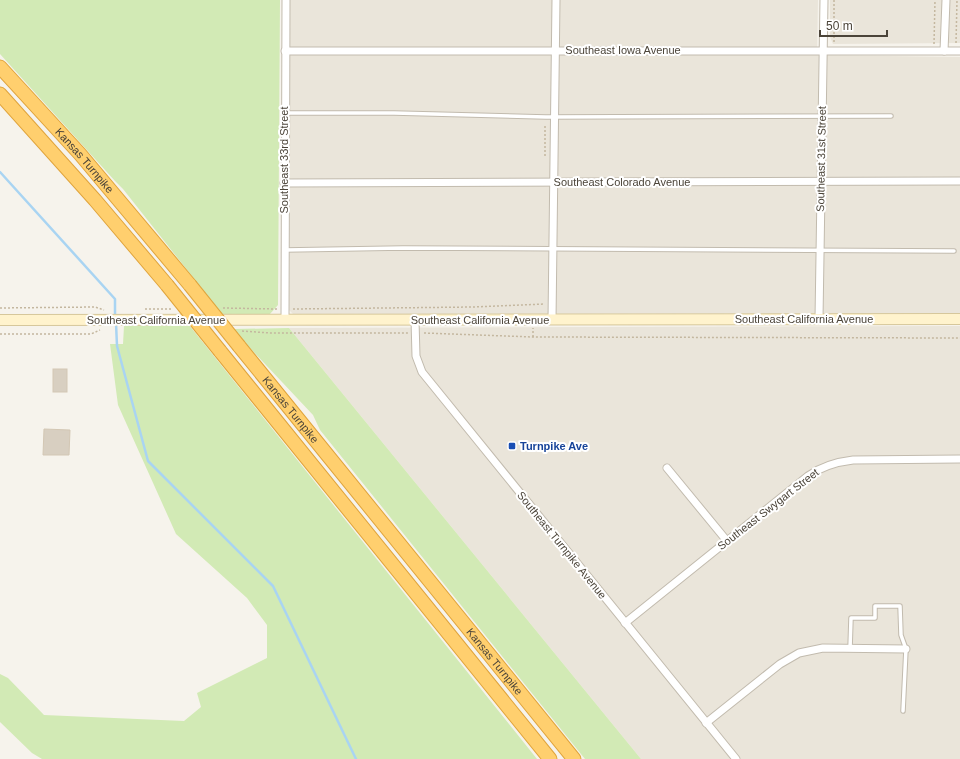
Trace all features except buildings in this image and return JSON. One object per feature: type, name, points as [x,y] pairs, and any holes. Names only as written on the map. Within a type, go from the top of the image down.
[{"type":"highway","name":"Kansas Turnpike","points":[[0,67],[80,154],[190,285],[574,759]]},
{"type":"highway","name":"Kansas Turnpike","points":[[0,94],[90,195],[167,286],[550,759]]},
{"type":"main road","name":"Southeast California Avenue","points":[[0,320],[960,318]]},
{"type":"street","name":"Southeast 33rd Street","points":[[285,320],[284,183],[286,0]]},
{"type":"street","points":[[552,320],[555,182],[556,0]]},
{"type":"street","name":"Southeast 31st Street","points":[[819,318],[818,250],[821,182],[824,0]]},
{"type":"street","points":[[944,50],[946,0]]},
{"type":"street","name":"Southeast Iowa Avenue","points":[[285,51],[958,51]]},
{"type":"street","name":"Southeast Colorado Avenue","points":[[284,183],[960,181]]},
{"type":"street","name":"Southeast Turnpike Avenue","points":[[415,320],[416,356],[422,372],[736,759]]},
{"type":"street","name":"Southeast Swygart Street","points":[[625,623],[808,476],[828,465],[853,460],[960,459]]},
{"type":"street","points":[[667,468],[727,541]]},
{"type":"street","points":[[706,723],[790,658],[811,650],[906,649]]},
{"type":"lane","points":[[285,113],[555,116],[891,116]]},
{"type":"lane","points":[[284,250],[403,248],[954,251]]},
{"type":"lane","points":[[850,649],[851,618],[875,618],[875,606],[900,606],[901,635],[906,649],[903,711]]},
{"type":"path","points":[[834,0],[835,50]]},
{"type":"path","points":[[933,50],[935,0]]},
{"type":"path","points":[[957,0],[958,51]]},
{"type":"path","points":[[221,308],[285,309],[534,305]]},
{"type":"path","points":[[0,308],[95,308],[109,310]]},
{"type":"path","points":[[144,310],[175,309]]},
{"type":"path","points":[[0,334],[91,334],[102,329]]},
{"type":"path","points":[[240,331],[270,333],[415,332],[533,337],[960,338]]},
{"type":"shaded area","points":[[290,0],[818,0],[817,55],[960,57],[960,313],[293,314],[289,310]]},
{"type":"shaded area","points":[[830,0],[960,0],[960,43],[833,44],[830,37]]},
{"type":"shaded area","points":[[960,326],[960,759],[641,759],[289,328]]},
{"type":"green space","points":[[0,0],[280,0],[278,305],[270,314],[222,314],[123,189],[0,54]]},
{"type":"green space","points":[[189,325],[537,759],[42,759],[32,753],[0,722],[0,674],[8,678],[44,715],[184,721],[201,707],[197,693],[267,658],[267,625],[247,598],[176,534],[118,405],[110,344],[123,344],[124,326]]},
{"type":"green space","points":[[289,328],[641,759],[585,759],[320,430],[313,415],[234,329]]},
{"type":"waterway","points":[[0,172],[115,299],[115,318]]},
{"type":"waterway","points":[[116,323],[117,346],[148,461],[273,586],[356,759]]},
{"type":"place","name":"Turnpike Ave","points":[[512,446]]}]
